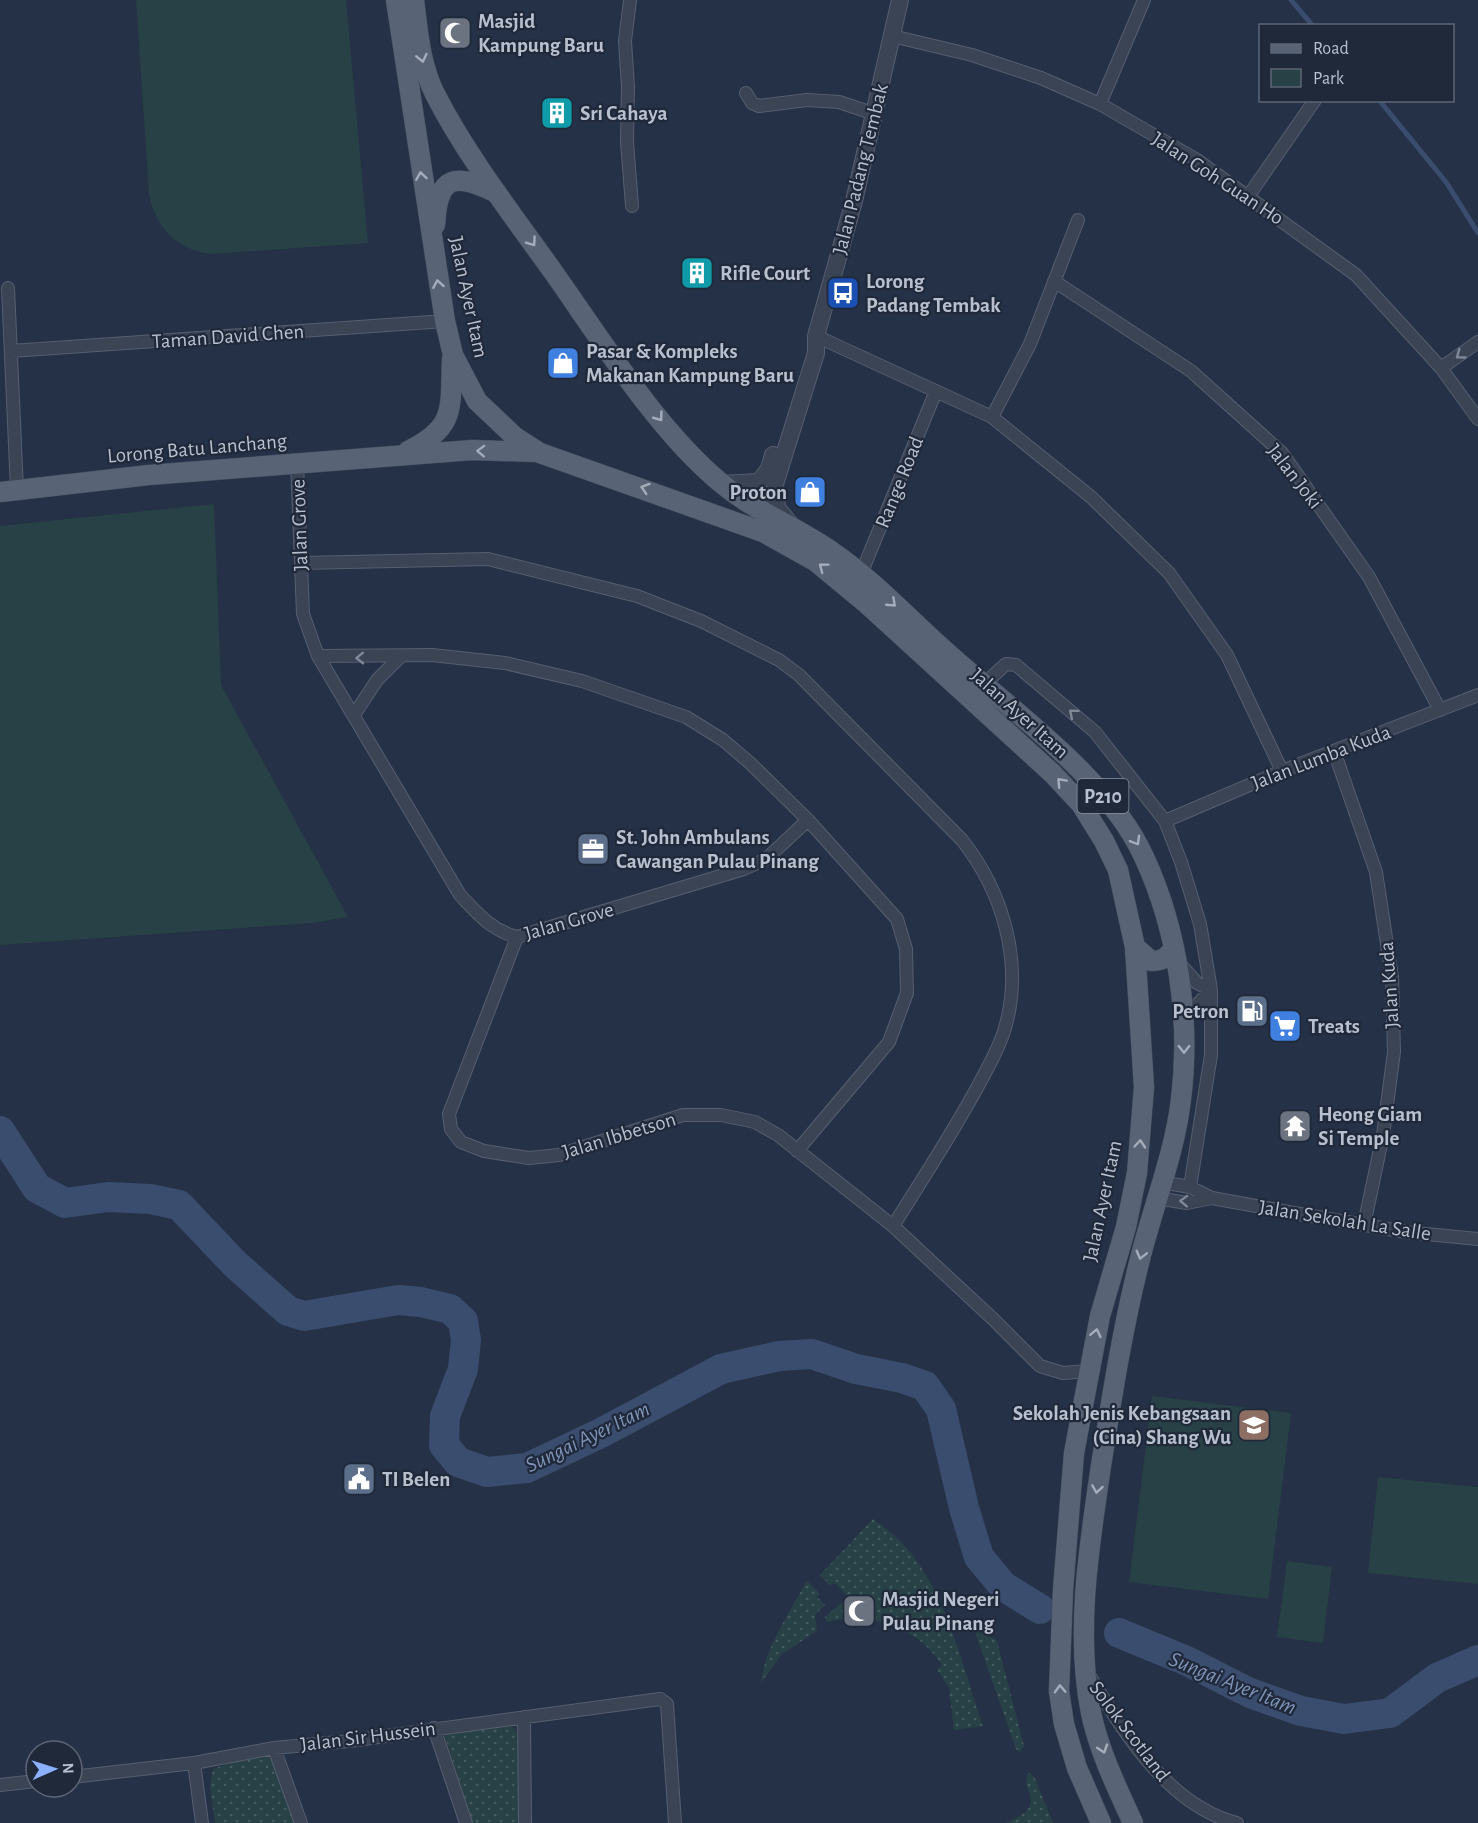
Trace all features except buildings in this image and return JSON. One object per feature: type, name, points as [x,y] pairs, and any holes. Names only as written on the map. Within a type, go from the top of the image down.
[{"type":"main road","name":"Jalan Ayer Itam","points":[[396,0],[445,321],[453,355],[477,401],[499,424],[540,453],[763,532],[815,561],[844,584],[1053,774],[1080,804],[1104,842],[1118,870],[1135,947],[1144,1088],[1137,1173],[1126,1227],[1101,1311],[1069,1491],[1059,1691],[1069,1746],[1101,1823]]},
{"type":"main road","name":"Jalan Ayer Itam","points":[[414,0],[422,60],[434,92],[498,194],[613,356],[681,446],[722,484],[758,510],[828,549],[861,574],[1067,758],[1127,826],[1143,855],[1154,882],[1174,953],[1184,1019],[1181,1103],[1124,1329],[1088,1551],[1086,1671],[1092,1715],[1112,1778],[1133,1823]]},
{"type":"main road","points":[[433,254],[438,200],[449,184],[468,180],[498,194]]},
{"type":"main road","name":"Lorong Batu Lanchang","points":[[398,456],[431,440],[443,427],[450,411],[453,355]]},
{"type":"main road","name":"Lorong Batu Lanchang","points":[[9,491],[149,475],[472,450],[540,453]]},
{"type":"main road","points":[[1135,947],[1151,961],[1160,961],[1174,953]]},
{"type":"street","points":[[630,0],[625,41],[628,87],[627,142],[632,206]]},
{"type":"street","name":"Jalan Padang Tembak","points":[[796,530],[777,508],[775,484],[816,353],[816,336],[875,114],[900,0]]},
{"type":"street","points":[[1100,104],[1144,0]]},
{"type":"street","name":"Jalan Goh Guan Ho","points":[[892,36],[972,55],[1041,78],[1100,104],[1197,160],[1249,195],[1356,275],[1441,368],[1478,419]]},
{"type":"street","points":[[746,93],[752,102],[759,106],[807,100],[839,102],[875,114]]},
{"type":"street","points":[[1249,195],[1313,102]]},
{"type":"street","points":[[992,417],[1030,344],[1078,220]]},
{"type":"street","name":"Jalan Joki","points":[[1054,281],[1191,371],[1282,453],[1370,577],[1440,710]]},
{"type":"street","points":[[8,288],[9,491]]},
{"type":"street","name":"Taman David Chen","points":[[10,351],[445,321]]},
{"type":"street","points":[[816,336],[992,417],[1091,497],[1169,573],[1227,656],[1282,771]]},
{"type":"street","name":"Jalan Padang Tembak","points":[[722,484],[751,484],[764,477],[807,347],[816,336]]},
{"type":"street","points":[[1441,368],[1478,342]]},
{"type":"street","name":"Range Road","points":[[861,574],[936,391]]},
{"type":"street","name":"Jalan Grove","points":[[297,463],[303,614],[318,656],[460,895],[486,923],[501,933],[517,937],[744,869],[766,859],[808,820]]},
{"type":"street","points":[[301,563],[489,559],[598,585],[701,621],[780,660],[799,675],[962,840],[979,862],[1001,907],[1008,940],[1010,1006],[999,1046],[958,1121],[893,1226]]},
{"type":"street","points":[[318,656],[462,657],[505,663],[582,681],[687,717],[723,740],[808,820],[897,919],[903,934],[908,969],[907,993],[890,1042],[796,1151]]},
{"type":"street","points":[[354,715],[377,680],[401,656]]},
{"type":"street","name":"Jalan Ayer Itam","points":[[984,684],[1006,664],[1016,665],[1095,732],[1165,821],[1181,862],[1200,924],[1211,990],[1211,1055],[1190,1187]]},
{"type":"street","name":"Jalan Lumba Kuda","points":[[1165,821],[1282,771],[1478,695]]},
{"type":"street","name":"Jalan Kuda","points":[[1334,751],[1376,872],[1392,977],[1394,1052],[1383,1135],[1364,1225]]},
{"type":"street","name":"Jalan Ibbetson","points":[[517,937],[449,1114],[451,1129],[461,1142],[473,1148],[529,1158],[559,1155],[683,1115],[702,1114],[755,1122],[778,1135],[893,1226],[1040,1366],[1062,1373],[1089,1371]]},
{"type":"street","points":[[1174,953],[1197,983],[1211,990],[1184,1019]]},
{"type":"street","name":"Jalan Sekolah La Salle","points":[[1158,1190],[1190,1187],[1212,1198],[1406,1232],[1478,1239]]},
{"type":"street","name":"Jalan Sekolah La Salle","points":[[1158,1190],[1187,1203],[1212,1198]]},
{"type":"street","name":"Solok Scotland","points":[[1086,1671],[1134,1742],[1170,1785],[1190,1802],[1237,1823]]},
{"type":"street","name":"Jalan Sir Hussein","points":[[84,1776],[194,1763],[274,1748],[348,1741],[434,1728],[665,1700],[675,1823]]},
{"type":"street","points":[[524,1717],[525,1823]]},
{"type":"street","points":[[434,1728],[466,1823]]},
{"type":"street","points":[[274,1748],[301,1823]]},
{"type":"street","points":[[194,1763],[202,1823]]},
{"type":"street","points":[[0,1785],[24,1782]]},
{"type":"green space","points":[[136,0],[346,0],[368,243],[210,254],[187,247],[177,242],[169,234],[156,217],[149,194]]},
{"type":"green space","points":[[214,504],[221,685],[348,917],[312,923],[0,945],[0,526]]},
{"type":"green space","points":[[1152,1396],[1291,1413],[1268,1599],[1129,1582]]},
{"type":"green space","points":[[1378,1477],[1478,1487],[1478,1584],[1368,1573]]},
{"type":"green space","points":[[873,1519],[907,1548],[928,1578],[947,1618],[983,1726],[954,1730],[949,1688],[937,1669],[942,1665],[920,1641],[892,1625],[876,1621],[844,1619],[827,1622],[825,1617],[848,1597],[834,1582],[830,1586],[820,1575]]},
{"type":"green space","points":[[1287,1561],[1332,1567],[1323,1643],[1277,1637]]},
{"type":"green space","points":[[807,1581],[820,1594],[817,1597],[825,1605],[815,1615],[817,1631],[782,1654],[761,1683],[767,1657],[786,1617]]},
{"type":"green space","points":[[977,1629],[997,1641],[1024,1746],[1020,1752],[1016,1749],[976,1635]]},
{"type":"green space","points":[[506,1724],[512,1726],[517,1733],[520,1823],[473,1823],[445,1737],[447,1733]]},
{"type":"green space","points":[[265,1754],[280,1776],[295,1823],[215,1823],[210,1786],[213,1769],[244,1758]]},
{"type":"green space","points":[[1029,1773],[1034,1776],[1053,1823],[1006,1823],[1020,1816],[1031,1803],[1026,1779]]},
{"type":"waterway","points":[[1291,0],[1311,24]]},
{"type":"waterway","points":[[1381,102],[1446,182],[1478,233]]},
{"type":"waterway","name":"Sungai Ayer Itam","points":[[0,1131],[37,1188],[65,1203],[108,1197],[150,1199],[179,1205],[235,1264],[288,1311],[304,1316],[398,1300],[421,1302],[450,1309],[463,1321],[466,1340],[463,1369],[445,1416],[444,1445],[458,1462],[487,1472],[527,1468],[601,1433],[721,1369],[779,1356],[812,1354],[856,1369],[902,1378],[925,1386],[941,1409],[964,1508],[979,1557],[1003,1586],[1040,1609]]},
{"type":"waterway","name":"Sungai Ayer Itam","points":[[1119,1633],[1187,1661],[1250,1693],[1301,1711],[1344,1719],[1390,1713],[1437,1678],[1478,1660]]},
{"type":"place","name":"Masjid Kampung Baru","points":[[455,33]]},
{"type":"place","name":"Sri Cahaya","points":[[557,113]]},
{"type":"place","name":"Rifle Court","points":[[697,273]]},
{"type":"place","name":"Lorong Padang Tembak","points":[[843,293]]},
{"type":"place","name":"Pasar & Kompleks Makanan Kampung Baru","points":[[563,363]]},
{"type":"place","name":"Proton","points":[[810,492]]},
{"type":"place","name":"St. John Ambulans Cawangan Pulau Pinang","points":[[593,849]]},
{"type":"place","name":"Petron","points":[[1252,1011]]},
{"type":"place","name":"Treats","points":[[1285,1026]]},
{"type":"place","name":"Heong Giam Si Temple","points":[[1295,1126]]},
{"type":"place","name":"Sekolah Jenis Kebangsaan (Cina) Shang Wu","points":[[1254,1425]]},
{"type":"place","name":"TI Belen","points":[[359,1479]]},
{"type":"place","name":"Masjid Negeri Pulau Pinang","points":[[859,1611]]}]
